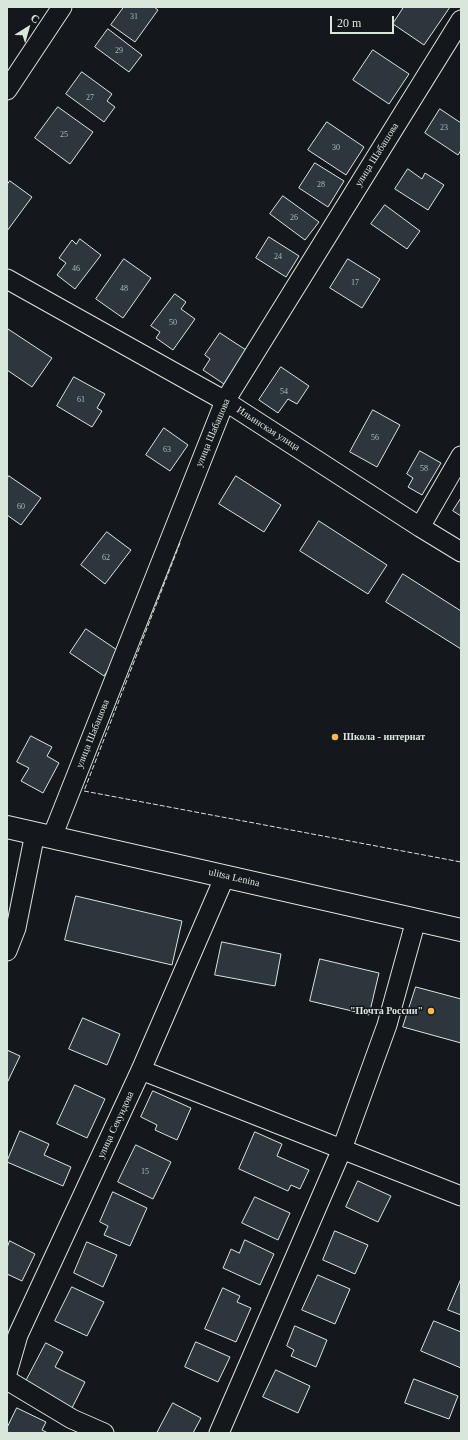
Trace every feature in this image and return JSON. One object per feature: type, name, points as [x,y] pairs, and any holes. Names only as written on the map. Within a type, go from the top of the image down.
[{"type":"main road","name":"ulitsa Lenina","points":[[7,827],[461,930]]},
{"type":"street","points":[[7,90],[62,7]]},
{"type":"street","name":"улица Шабашова","points":[[7,951],[16,928],[13,905],[44,835],[225,401],[461,20]]},
{"type":"street","name":"Ильинская улица","points":[[7,279],[225,401],[461,552]]},
{"type":"street","points":[[420,527],[461,456]]},
{"type":"street","name":"улица Секундова","points":[[7,1373],[18,1334],[141,1070],[225,876]]},
{"type":"street","points":[[219,1433],[342,1149],[387,1025],[416,920]]},
{"type":"street","points":[[141,1070],[461,1196]]},
{"type":"street","points":[[7,1380],[72,1420],[104,1433]]},
{"type":"building","points":[[124,7],[154,7],[158,10],[135,42],[111,25]]},
{"type":"building","points":[[404,7],[450,7],[424,45],[393,24]]},
{"type":"building","points":[[108,29],[142,55],[129,72],[95,47]]},
{"type":"building","points":[[373,50],[409,74],[389,104],[353,80]]},
{"type":"building","points":[[82,72],[112,94],[107,101],[115,107],[104,122],[66,94]]},
{"type":"building","points":[[58,107],[93,132],[70,164],[35,138]]},
{"type":"building","points":[[440,109],[461,123],[461,150],[458,155],[425,133]]},
{"type":"building","points":[[327,122],[364,147],[346,175],[308,150]]},
{"type":"building","points":[[315,163],[344,181],[328,207],[299,188]]},
{"type":"building","points":[[408,169],[422,179],[425,173],[444,185],[428,210],[395,189]]},
{"type":"building","points":[[10,181],[32,197],[7,231],[7,185]]},
{"type":"building","points":[[283,196],[319,222],[305,240],[270,214]]},
{"type":"building","points":[[385,205],[420,231],[407,249],[371,224]]},
{"type":"building","points":[[269,237],[299,256],[286,277],[256,258]]},
{"type":"building","points":[[80,239],[101,255],[75,289],[57,275],[66,263],[59,258],[72,240],[76,244]]},
{"type":"building","points":[[124,259],[151,278],[123,318],[96,299]]},
{"type":"building","points":[[348,259],[380,279],[362,308],[330,288]]},
{"type":"building","points":[[175,294],[186,302],[181,309],[195,319],[173,350],[156,338],[160,332],[151,326]]},
{"type":"building","points":[[8,329],[52,358],[32,387],[7,370]]},
{"type":"building","points":[[220,333],[246,350],[224,384],[203,370],[210,359],[205,355]]},
{"type":"building","points":[[281,367],[309,386],[297,404],[288,399],[278,413],[259,400]]},
{"type":"building","points":[[74,377],[105,394],[97,408],[102,411],[92,427],[57,406]]},
{"type":"building","points":[[373,410],[400,425],[377,467],[350,452]]},
{"type":"building","points":[[164,428],[188,445],[170,471],[146,455]]},
{"type":"building","points":[[420,451],[441,463],[422,495],[408,487],[413,478],[407,474]]},
{"type":"building","points":[[9,476],[41,498],[21,525],[7,515],[7,479]]},
{"type":"building","points":[[236,476],[281,505],[264,532],[219,504]]},
{"type":"building","points":[[461,498],[461,516],[453,511]]},
{"type":"building","points":[[319,521],[387,565],[368,594],[300,551]]},
{"type":"building","points":[[107,532],[131,550],[105,584],[81,565]]},
{"type":"building","points":[[403,574],[461,611],[461,649],[386,602]]},
{"type":"building","points":[[86,629],[120,652],[104,676],[70,653]]},
{"type":"building","points":[[31,736],[52,747],[47,756],[59,763],[43,793],[21,781],[29,768],[17,762]]},
{"type":"building","points":[[76,896],[182,921],[172,965],[65,940]]},
{"type":"building","points":[[222,942],[281,954],[275,986],[215,975]]},
{"type":"building","points":[[320,959],[379,973],[369,1015],[310,1001]]},
{"type":"building","points":[[416,987],[461,999],[461,1043],[403,1027]]},
{"type":"building","points":[[83,1018],[120,1034],[107,1065],[69,1049]]},
{"type":"building","points":[[7,1050],[20,1056],[7,1083]]},
{"type":"building","points":[[75,1085],[105,1099],[87,1138],[57,1124]]},
{"type":"building","points":[[153,1091],[191,1108],[177,1140],[155,1130],[157,1125],[141,1117]]},
{"type":"building","points":[[20,1131],[49,1144],[44,1155],[71,1167],[63,1186],[7,1162]]},
{"type":"building","points":[[255,1132],[282,1144],[277,1156],[309,1170],[300,1189],[291,1185],[288,1191],[239,1169]]},
{"type":"building","points":[[136,1145],[171,1162],[153,1199],[118,1182]]},
{"type":"building","points":[[358,1181],[391,1196],[378,1222],[346,1207]]},
{"type":"building","points":[[113,1192],[147,1208],[130,1246],[104,1235],[108,1226],[100,1222]]},
{"type":"building","points":[[255,1197],[290,1213],[278,1240],[242,1223]]},
{"type":"building","points":[[335,1231],[368,1245],[355,1274],[323,1260]]},
{"type":"building","points":[[245,1240],[274,1254],[260,1285],[223,1268],[231,1249],[239,1253]]},
{"type":"building","points":[[10,1241],[35,1254],[22,1281],[7,1274],[7,1248]]},
{"type":"building","points":[[87,1242],[117,1255],[103,1287],[74,1273]]},
{"type":"building","points":[[318,1275],[350,1289],[335,1324],[302,1310]]},
{"type":"building","points":[[461,1279],[461,1315],[448,1310]]},
{"type":"building","points":[[72,1287],[104,1302],[87,1336],[55,1321]]},
{"type":"building","points":[[223,1288],[240,1296],[237,1302],[251,1308],[236,1342],[205,1329]]},
{"type":"building","points":[[434,1321],[461,1332],[461,1368],[421,1351]]},
{"type":"building","points":[[295,1326],[327,1340],[316,1367],[291,1356],[294,1350],[287,1346]]},
{"type":"building","points":[[196,1342],[230,1357],[218,1382],[185,1367]]},
{"type":"building","points":[[46,1343],[63,1352],[55,1367],[85,1382],[72,1408],[25,1383]]},
{"type":"building","points":[[276,1370],[310,1386],[298,1413],[263,1397]]},
{"type":"building","points":[[414,1379],[458,1396],[449,1419],[405,1403]]},
{"type":"building","points":[[173,1403],[201,1418],[193,1433],[157,1433]]},
{"type":"building","points":[[17,1408],[46,1422],[42,1430],[48,1433],[7,1433],[7,1428]]},
{"type":"fence","points":[[180,543],[84,791],[461,862]]},
{"type":"place","name":"Школа - интернат","points":[[335,737]]},
{"type":"place","name":"\"Почта России\"","points":[[431,1011]]}]
